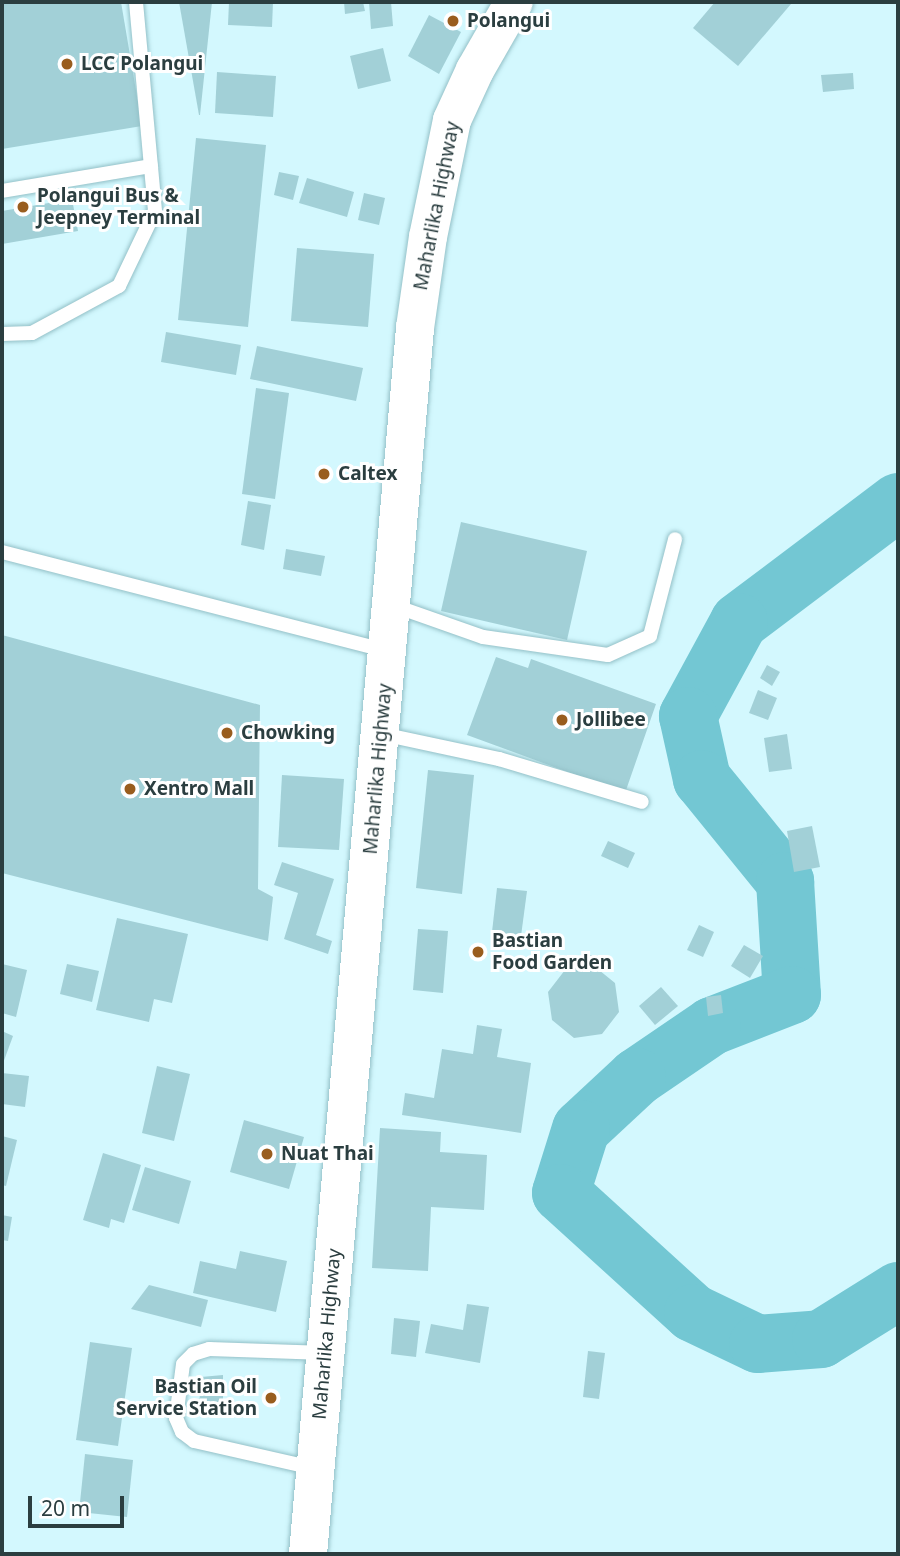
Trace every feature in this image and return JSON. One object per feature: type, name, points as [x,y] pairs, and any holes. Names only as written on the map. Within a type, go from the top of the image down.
[{"type":"highway","name":"Maharlika Highway","points":[[308,1554],[382,733],[412,366],[428,237],[452,120],[475,69],[514,2]]},
{"type":"lane","points":[[2,334],[32,333],[119,286],[155,211],[136,2]]},
{"type":"lane","points":[[2,191],[151,166]]},
{"type":"lane","points":[[391,605],[483,636],[608,654],[650,636],[675,538]]},
{"type":"lane","points":[[2,552],[388,651]]},
{"type":"lane","points":[[382,733],[499,759],[642,802]]},
{"type":"lane","points":[[314,1468],[194,1441],[182,1432],[176,1418],[183,1364],[194,1354],[209,1349],[326,1353]]},
{"type":"building","name":"LCC Polangui","points":[[2,2],[121,2],[142,126],[2,149]]},
{"type":"building","points":[[179,2],[212,2],[200,115],[199,115]]},
{"type":"building","points":[[229,2],[273,2],[272,27],[228,25]]},
{"type":"building","points":[[344,2],[363,2],[365,11],[345,14]]},
{"type":"building","points":[[369,2],[391,2],[393,26],[371,29]]},
{"type":"building","points":[[715,2],[791,4],[738,66],[693,28]]},
{"type":"building","points":[[429,15],[461,32],[439,74],[408,56]]},
{"type":"building","points":[[383,48],[391,81],[358,89],[350,56]]},
{"type":"building","points":[[217,72],[276,76],[273,117],[215,113]]},
{"type":"building","points":[[853,73],[854,89],[823,92],[821,75]]},
{"type":"building","points":[[196,138],[266,145],[248,327],[178,320]]},
{"type":"building","points":[[279,172],[299,176],[293,200],[274,195]]},
{"type":"building","points":[[307,178],[354,192],[347,217],[299,203]]},
{"type":"building","points":[[364,193],[385,198],[379,225],[358,220]]},
{"type":"building","points":[[72,199],[78,231],[2,244],[2,211]]},
{"type":"building","points":[[297,248],[374,254],[368,327],[291,321]]},
{"type":"building","points":[[166,332],[241,345],[236,375],[161,362]]},
{"type":"building","points":[[257,346],[363,368],[356,401],[250,379]]},
{"type":"building","points":[[256,388],[289,393],[275,499],[242,494]]},
{"type":"building","points":[[248,501],[271,505],[264,550],[241,545]]},
{"type":"building","points":[[461,522],[587,551],[567,640],[441,611]]},
{"type":"building","points":[[286,549],[325,556],[321,576],[283,569]]},
{"type":"building","name":"Xentro Mall","points":[[2,635],[260,705],[258,889],[273,897],[268,941],[2,873]]},
{"type":"building","name":"Jollibee","points":[[496,657],[528,668],[531,659],[656,704],[625,793],[467,735]]},
{"type":"building","points":[[767,665],[780,672],[772,686],[760,678]]},
{"type":"building","points":[[758,690],[777,698],[768,720],[749,713]]},
{"type":"building","points":[[787,734],[792,769],[769,772],[764,738]]},
{"type":"building","points":[[428,770],[474,775],[462,894],[416,888]]},
{"type":"building","points":[[282,775],[344,779],[339,850],[278,847]]},
{"type":"building","points":[[812,826],[820,867],[794,872],[787,831]]},
{"type":"building","points":[[608,841],[635,853],[628,868],[601,856]]},
{"type":"building","points":[[282,862],[334,879],[316,935],[332,941],[328,954],[284,939],[298,893],[274,885]]},
{"type":"building","points":[[497,888],[527,891],[521,936],[492,932]]},
{"type":"building","points":[[117,918],[188,934],[172,1003],[154,999],[149,1022],[96,1010]]},
{"type":"building","points":[[699,925],[714,932],[703,957],[687,950]]},
{"type":"building","points":[[418,929],[448,931],[443,993],[413,990]]},
{"type":"building","points":[[744,945],[763,956],[750,978],[731,966]]},
{"type":"building","points":[[592,955],[594,966],[615,983],[619,1012],[602,1034],[574,1038],[552,1020],[548,992],[565,970],[564,958]]},
{"type":"building","points":[[2,964],[27,970],[16,1017],[2,1013]]},
{"type":"building","points":[[67,964],[99,971],[92,1002],[60,994]]},
{"type":"building","points":[[661,987],[678,1006],[655,1025],[639,1006]]},
{"type":"building","points":[[721,995],[723,1013],[708,1016],[706,997]]},
{"type":"building","points":[[477,1025],[502,1029],[497,1057],[531,1063],[521,1133],[402,1115],[405,1093],[434,1098],[442,1049],[473,1054]]},
{"type":"building","points":[[2,1031],[13,1036],[2,1066]]},
{"type":"building","points":[[157,1066],[190,1074],[174,1141],[142,1133]]},
{"type":"building","points":[[2,1073],[29,1076],[25,1107],[2,1104]]},
{"type":"building","name":"Nuat Thai","points":[[244,1120],[304,1137],[289,1189],[230,1172]]},
{"type":"building","points":[[380,1128],[441,1132],[440,1152],[487,1155],[484,1210],[431,1207],[428,1271],[372,1268]]},
{"type":"building","points":[[2,1136],[17,1140],[6,1186],[2,1185]]},
{"type":"building","points":[[103,1153],[141,1165],[124,1223],[111,1219],[109,1228],[83,1220]]},
{"type":"building","points":[[145,1167],[191,1181],[179,1224],[132,1210]]},
{"type":"building","points":[[2,1215],[12,1217],[8,1241],[2,1240]]},
{"type":"building","points":[[240,1251],[287,1261],[276,1312],[193,1293],[200,1261],[236,1269]]},
{"type":"building","points":[[149,1285],[208,1300],[201,1327],[131,1309]]},
{"type":"building","points":[[467,1304],[489,1307],[480,1363],[425,1353],[431,1324],[463,1330]]},
{"type":"building","points":[[394,1318],[420,1321],[416,1357],[391,1354]]},
{"type":"building","points":[[90,1342],[132,1348],[118,1446],[76,1440]]},
{"type":"building","points":[[588,1351],[605,1353],[599,1399],[583,1397]]},
{"type":"building","points":[[223,1375],[223,1407],[199,1407],[201,1377]]},
{"type":"building","points":[[85,1454],[133,1460],[127,1517],[79,1512]]},
{"type":"waterway","points":[[898,502],[739,622],[688,716],[702,779],[785,881],[792,995],[712,1026],[637,1077],[581,1129],[561,1193],[693,1313],[758,1344],[821,1339],[898,1291]]},
{"type":"place","name":"Polangui","points":[[453,21]]},
{"type":"place","name":"LCC Polangui","points":[[67,64]]},
{"type":"place","name":"Polangui Bus & Jeepney Terminal","points":[[23,207]]},
{"type":"place","name":"Caltex","points":[[324,474]]},
{"type":"place","name":"Jollibee","points":[[562,720]]},
{"type":"place","name":"Chowking","points":[[227,733]]},
{"type":"place","name":"Xentro Mall","points":[[130,789]]},
{"type":"place","name":"Bastian Food Garden","points":[[478,952]]},
{"type":"place","name":"Nuat Thai","points":[[267,1154]]},
{"type":"place","name":"Bastian Oil Service Station","points":[[271,1398]]}]
